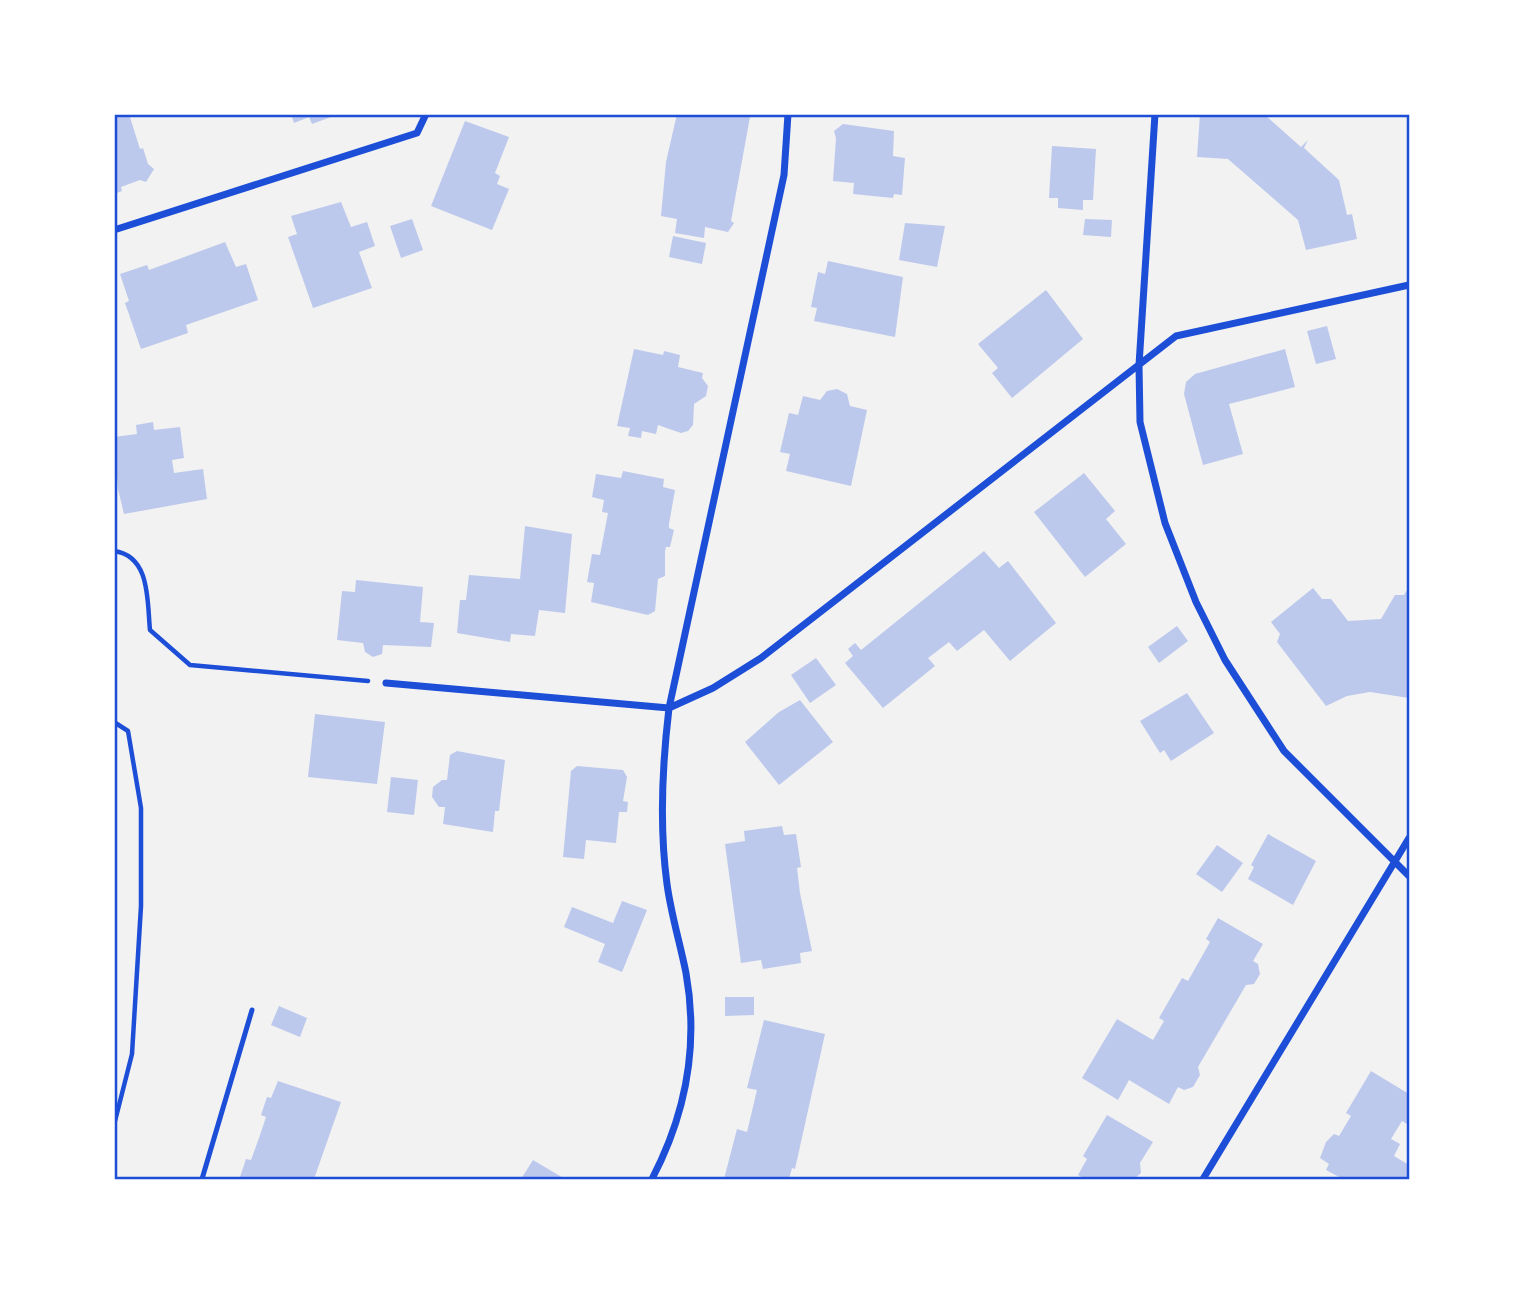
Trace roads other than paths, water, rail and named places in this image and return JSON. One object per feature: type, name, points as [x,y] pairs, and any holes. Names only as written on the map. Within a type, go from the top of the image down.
[{"type":"street","points":[[114,230],[417,133],[426,114]]},
{"type":"street","points":[[652,1179],[681,1111],[691,1057],[689,996],[667,885],[661,813],[663,758],[669,708],[784,175],[788,114]]},
{"type":"street","points":[[1155,114],[1139,365],[1140,422],[1165,523],[1196,602],[1225,660],[1284,751],[1394,864],[1409,876]]},
{"type":"street","points":[[386,683],[669,708],[713,688],[761,658],[1176,336],[1409,285]]},
{"type":"street","points":[[1203,1179],[1409,838]]},
{"type":"lane","points":[[202,1179],[252,1010]]}]
